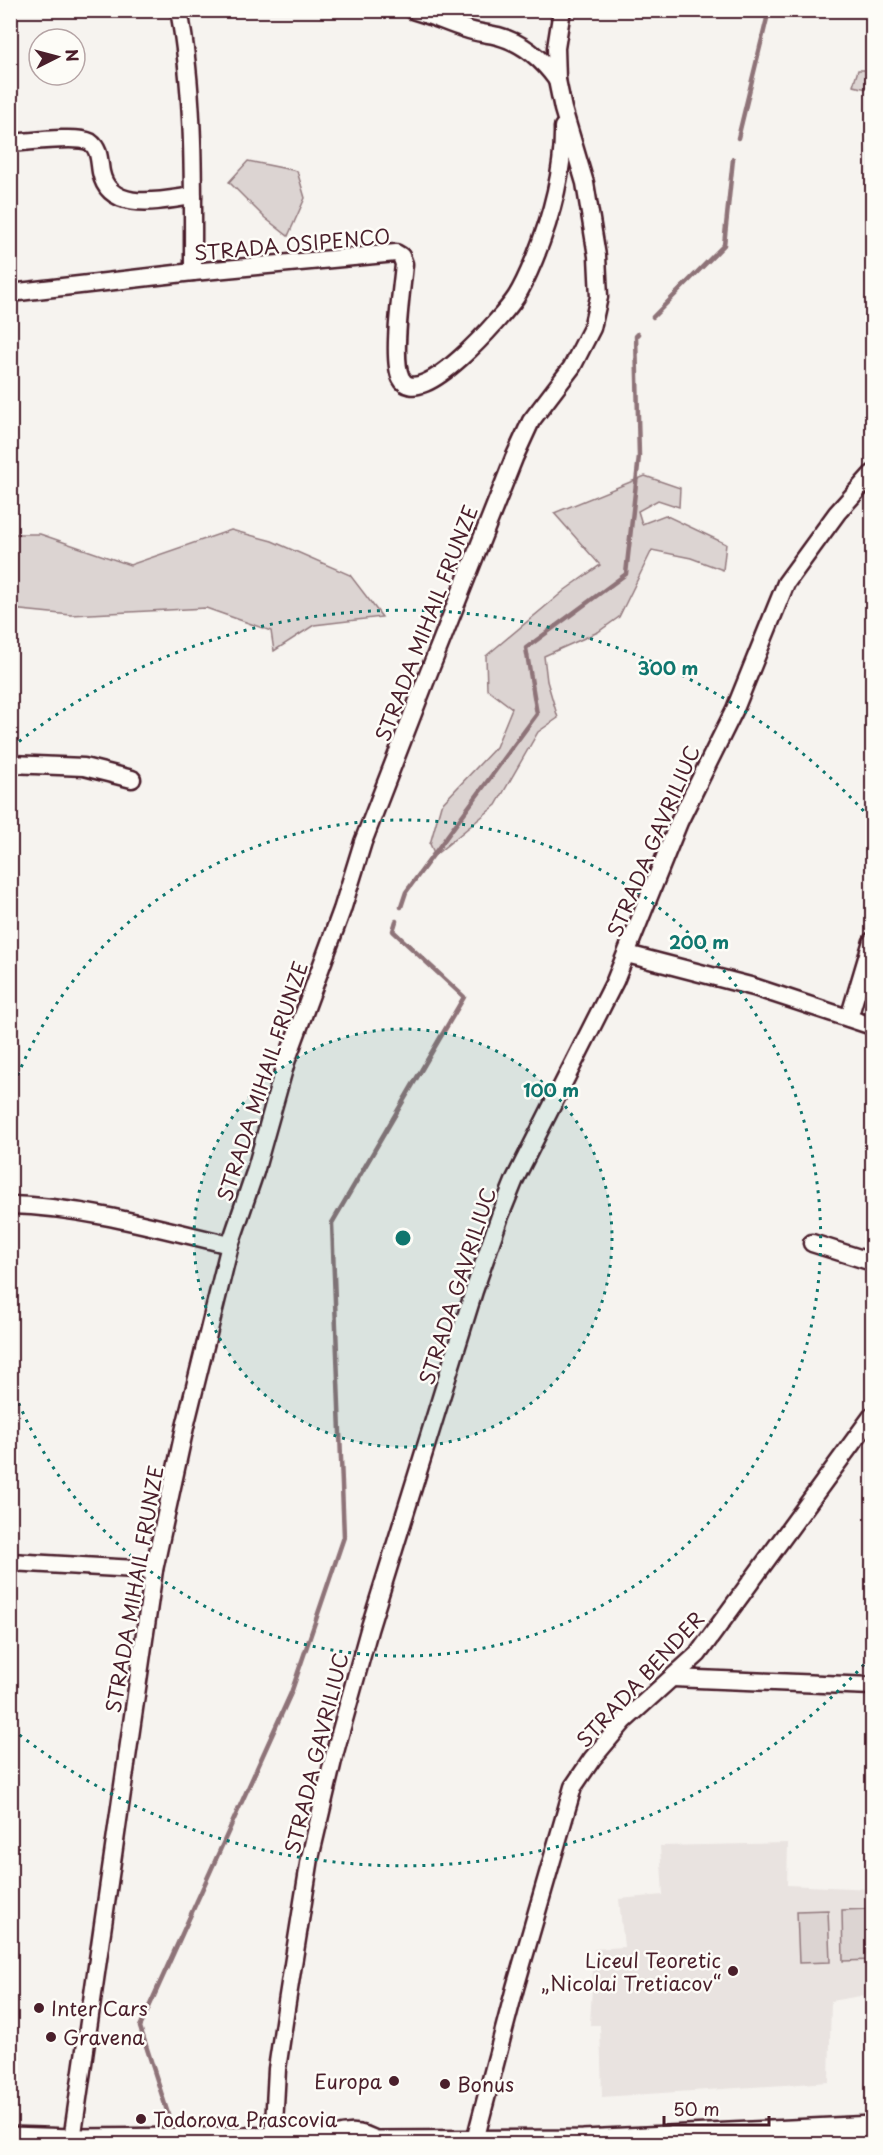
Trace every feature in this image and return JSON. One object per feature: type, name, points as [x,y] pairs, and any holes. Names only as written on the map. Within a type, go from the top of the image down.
[{"type":"main road","points":[[10,2138],[208,2142],[328,2141],[348,2135],[362,2136],[376,2143],[576,2143],[792,2138],[873,2127]]},
{"type":"street","points":[[179,10],[190,94],[193,272]]},
{"type":"street","points":[[412,10],[468,30],[498,36],[520,44],[544,62],[557,81]]},
{"type":"street","name":"STRADA MIHAIL FRUNZE","points":[[72,2140],[154,1570],[185,1427],[230,1245],[255,1172],[286,1062],[342,910],[363,842],[429,672],[514,458],[531,421],[572,368],[592,328],[599,297],[597,256],[585,183],[557,81],[556,48],[562,10]]},
{"type":"street","name":"STRADA OSIPENCO","points":[[10,293],[193,272],[399,254],[404,264],[398,361],[401,379],[411,387],[423,385],[450,368],[498,321],[516,296],[534,261],[558,185],[562,154],[563,109]]},
{"type":"street","points":[[10,143],[66,139],[89,142],[96,149],[104,183],[112,194],[131,201],[193,196]]},
{"type":"street","name":"STRADA GAVRILIUC","points":[[273,2141],[277,2069],[310,1858],[335,1752],[369,1630],[474,1291],[500,1215],[515,1179],[560,1093],[627,954],[680,822],[735,709],[786,583],[837,513],[873,474]]},
{"type":"street","points":[[10,764],[84,767],[132,779]]},
{"type":"street","points":[[849,1018],[873,941]]},
{"type":"street","points":[[627,954],[754,987],[873,1026]]},
{"type":"street","points":[[10,1206],[65,1210],[131,1221],[230,1245]]},
{"type":"street","points":[[812,1243],[873,1262]]},
{"type":"street","name":"STRADA BENDER","points":[[474,2143],[515,1988],[573,1787],[592,1759],[624,1721],[698,1654],[873,1416]]},
{"type":"street","points":[[10,1562],[154,1570]]},
{"type":"street","points":[[673,1678],[873,1686]]},
{"type":"shaded area","points":[[858,70],[872,70],[872,90],[853,86]]},
{"type":"shaded area","points":[[248,161],[297,171],[305,198],[288,236],[265,218],[229,182]]},
{"type":"shaded area","points":[[645,476],[680,488],[679,507],[658,500],[638,511],[642,524],[665,515],[726,544],[723,570],[691,558],[652,550],[619,617],[598,632],[544,656],[547,681],[558,718],[538,732],[496,805],[435,855],[430,844],[441,805],[496,747],[512,708],[487,689],[486,656],[565,590],[600,565],[554,513]]},
{"type":"shaded area","points":[[231,530],[272,541],[350,575],[382,617],[314,625],[274,651],[271,631],[206,608],[71,615],[11,609],[11,534],[40,534],[130,565]]},
{"type":"shaded area","name":"Liceul Teoretic „Nicolai Tretiacov“","points":[[788,1843],[787,1885],[872,1889],[872,1994],[831,2001],[829,2082],[602,2097],[600,2025],[590,2025],[594,1949],[624,1947],[619,1899],[663,1895],[660,1846]]},
{"type":"shaded area","points":[[872,1909],[872,1960],[843,1961],[842,1910]]},
{"type":"shaded area","points":[[828,1910],[830,1962],[799,1963],[797,1911]]},
{"type":"shaded area","points":[[802,2137],[872,2138],[872,2144],[802,2144]]},
{"type":"waterway","points":[[738,138],[769,10]]},
{"type":"waterway","points":[[653,317],[724,245],[733,159]]},
{"type":"waterway","points":[[401,907],[406,892],[537,714],[526,648],[626,574],[639,456],[636,336],[638,334]]},
{"type":"waterway","points":[[168,2114],[140,2027],[291,1693],[344,1537],[332,1223],[464,997],[393,931],[396,921]]},
{"type":"place","name":"Liceul Teoretic „Nicolai Tretiacov“","points":[[733,1971]]},
{"type":"place","name":"Inter Cars","points":[[39,2008]]},
{"type":"place","name":"Gravena","points":[[51,2037]]},
{"type":"place","name":"Europa","points":[[394,2081]]},
{"type":"place","name":"Bonus","points":[[445,2084]]},
{"type":"place","name":"Todorova Prascovia","points":[[141,2119]]}]
